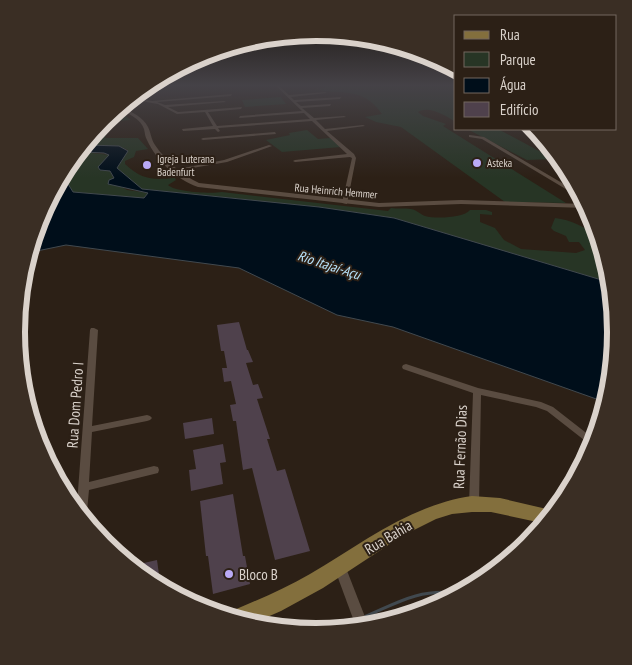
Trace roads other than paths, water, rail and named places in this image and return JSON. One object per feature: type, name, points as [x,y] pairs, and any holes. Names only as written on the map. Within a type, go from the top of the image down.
[{"type":"main road","name":"Rua Bahia","points":[[246,615],[270,606],[340,567],[363,551],[432,511],[474,504],[496,506],[543,515]]},
{"type":"street","name":"Rua Heinrich Hemmer","points":[[135,116],[144,124],[151,142],[175,170],[185,179],[198,185],[345,203],[379,205],[462,202],[578,206]]},
{"type":"street","points":[[209,116],[221,137]]},
{"type":"street","points":[[240,117],[253,116]]},
{"type":"street","points":[[310,116],[354,158],[345,203]]},
{"type":"street","points":[[183,130],[344,117]]},
{"type":"street","points":[[324,130],[363,126]]},
{"type":"street","points":[[203,139],[275,133]]},
{"type":"street","points":[[470,136],[483,138],[568,188]]},
{"type":"street","points":[[175,170],[225,161],[270,146]]},
{"type":"street","points":[[295,161],[352,155]]},
{"type":"street","name":"Rua Dom Pedro I","points":[[82,506],[94,330]]},
{"type":"street","points":[[406,368],[477,392],[538,404],[550,410],[587,439]]},
{"type":"street","name":"Rua Fernão Dias","points":[[474,504],[477,392]]},
{"type":"street","points":[[87,430],[147,418]]},
{"type":"street","points":[[84,487],[154,470]]},
{"type":"street","points":[[340,567],[359,619]]},
{"type":"water","name":"Rio Itajaí-Açu","points":[[93,145],[119,146],[128,151],[117,168],[142,189],[319,207],[394,218],[602,280],[605,295],[607,332],[605,370],[599,400],[393,327],[337,315],[239,268],[66,245],[37,251],[47,221],[67,182],[73,192],[144,198],[148,193],[108,184],[109,180],[114,178],[110,171],[100,170],[98,167],[109,155],[87,152]]},
{"type":"waterway","points":[[364,617],[408,598],[430,593],[446,592]]},
{"type":"place","name":"Asteka","points":[[477,163]]},
{"type":"place","name":"Igreja Luterana Badenfurt","points":[[147,165]]},
{"type":"place","name":"Bloco B","points":[[229,574]]}]
